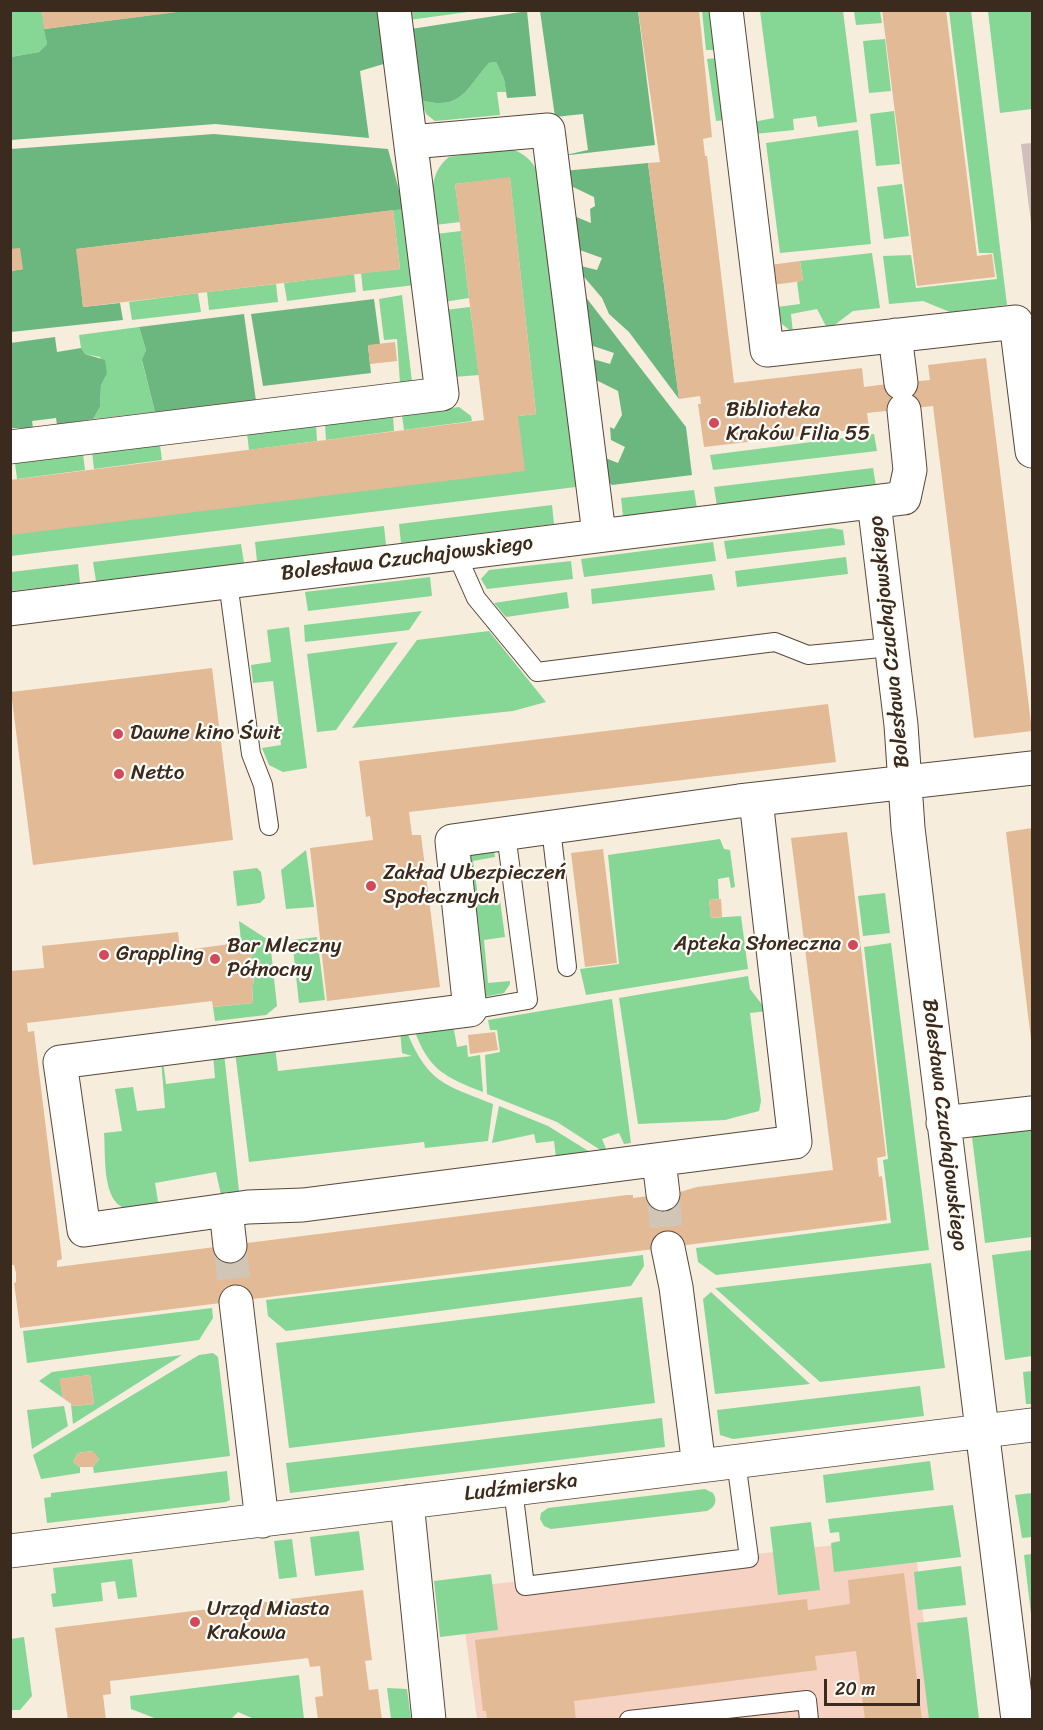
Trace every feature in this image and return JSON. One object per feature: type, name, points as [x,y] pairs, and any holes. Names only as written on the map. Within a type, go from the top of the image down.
[{"type":"street","points":[[10,447],[442,394],[394,10]]},
{"type":"street","points":[[726,10],[767,350],[1024,321],[1032,451]]},
{"type":"street","points":[[411,142],[548,130],[599,534]]},
{"type":"street","points":[[874,502],[904,498],[910,470],[895,335]]},
{"type":"street","name":"Bolesława Czuchajowskiego","points":[[10,609],[599,534],[874,502],[891,646],[908,828],[943,1123],[983,1432],[1022,1670],[1018,1719]]},
{"type":"street","points":[[756,800],[795,1142],[303,1205],[177,1216],[160,1221],[84,1230],[60,1062],[470,1010],[452,841],[756,800],[1032,768]]},
{"type":"street","points":[[943,1123],[1032,1113]]},
{"type":"street","points":[[660,1161],[663,1194]]},
{"type":"street","points":[[226,1210],[230,1246]]},
{"type":"street","points":[[668,1248],[676,1287],[699,1466]]},
{"type":"street","points":[[236,1302],[262,1521]]},
{"type":"street","name":"Ludźmierska","points":[[10,1551],[1032,1425]]},
{"type":"street","points":[[406,1502],[429,1719]]},
{"type":"lane","points":[[456,553],[476,598],[537,672],[775,642],[808,656],[891,646]]},
{"type":"lane","points":[[228,582],[250,754],[263,785],[269,826]]},
{"type":"lane","points":[[551,828],[567,967]]},
{"type":"lane","points":[[470,1010],[528,1000],[506,834]]},
{"type":"lane","points":[[513,1489],[525,1586],[749,1558],[736,1461]]},
{"type":"lane","points":[[629,1719],[807,1700],[809,1719]]},
{"type":"shaded area","points":[[1032,143],[1032,231],[1021,144]]},
{"type":"shaded area","points":[[914,1536],[935,1719],[477,1719],[459,1588]]},
{"type":"green space","points":[[190,10],[381,11],[387,63],[360,71],[369,138],[215,124],[11,140],[11,57],[39,52],[47,44],[44,29]]},
{"type":"green space","points":[[408,10],[475,11],[409,20]]},
{"type":"green space","points":[[11,11],[42,11],[47,44],[39,52],[11,57]]},
{"type":"green space","points":[[527,11],[536,96],[507,98],[504,79],[496,62],[489,63],[469,88],[455,100],[435,103],[421,100],[411,29]]},
{"type":"green space","points":[[540,11],[638,11],[655,145],[561,156],[588,150],[583,114],[555,117]]},
{"type":"green space","points":[[702,11],[713,11],[717,50],[706,50]]},
{"type":"green space","points":[[760,11],[843,11],[857,122],[818,127],[816,116],[793,119],[794,130],[755,134],[753,122],[774,118]]},
{"type":"green space","points":[[854,11],[880,11],[882,23],[856,25]]},
{"type":"green space","points":[[949,11],[971,11],[1007,305],[950,312],[923,301],[889,304],[883,256],[911,255],[916,288],[997,279],[993,253],[979,253]]},
{"type":"green space","points":[[988,11],[1032,11],[1032,109],[1000,113]]},
{"type":"green space","points":[[885,39],[891,91],[869,93],[863,41]]},
{"type":"green space","points":[[717,58],[726,120],[716,121],[707,59]]},
{"type":"green space","points":[[496,62],[504,79],[506,92],[497,92],[500,115],[435,121],[426,114],[421,100],[446,103],[455,100],[469,88],[489,63]]},
{"type":"green space","points":[[894,111],[900,164],[876,166],[870,114]]},
{"type":"green space","points":[[858,130],[871,244],[780,253],[766,143]]},
{"type":"green space","points":[[214,134],[388,149],[404,209],[77,249],[83,307],[120,303],[123,320],[11,332],[11,271],[23,269],[11,249],[11,149]]},
{"type":"green space","points":[[506,149],[517,151],[526,157],[539,174],[576,487],[11,556],[10,535],[518,416],[536,414],[510,178],[455,184],[460,222],[435,225],[433,188],[437,171],[442,164],[449,157]]},
{"type":"green space","points":[[648,163],[679,399],[629,332],[609,314],[602,298],[573,264],[597,270],[602,258],[574,248],[569,214],[591,223],[590,209],[595,206],[594,197],[571,186],[563,171]]},
{"type":"green space","points":[[902,184],[909,236],[884,239],[877,187]]},
{"type":"green space","points":[[404,209],[415,285],[363,291],[361,273],[400,269],[393,210]]},
{"type":"green space","points":[[461,231],[469,298],[444,302],[436,234]]},
{"type":"green space","points":[[872,253],[880,308],[853,311],[828,330],[817,309],[791,314],[793,333],[782,324],[777,307],[800,304],[797,282],[803,280],[800,261]]},
{"type":"green space","points":[[354,274],[356,292],[287,301],[284,283]]},
{"type":"green space","points":[[276,284],[278,302],[209,310],[207,292]]},
{"type":"green space","points":[[578,287],[686,427],[692,475],[612,485],[606,479],[603,457],[618,463],[625,447],[611,440],[610,427],[614,429],[622,415],[618,391],[590,377],[586,357],[610,364],[614,353],[590,345]]},
{"type":"green space","points":[[198,293],[201,312],[132,320],[129,302]]},
{"type":"green space","points":[[402,295],[412,382],[400,383],[397,339],[384,340],[379,299]]},
{"type":"green space","points":[[374,299],[380,344],[368,346],[371,373],[263,386],[251,314]]},
{"type":"green space","points":[[470,307],[479,375],[454,377],[445,310]]},
{"type":"green space","points":[[244,314],[256,401],[155,412],[142,360],[146,350],[139,327]]},
{"type":"green space","points":[[139,327],[146,350],[142,361],[155,412],[93,419],[100,407],[101,385],[107,374],[100,357],[85,354],[81,348],[79,335]]},
{"type":"green space","points":[[55,337],[57,352],[81,348],[85,354],[105,360],[107,374],[101,385],[100,407],[93,419],[57,425],[56,418],[32,421],[33,428],[11,428],[10,343]]},
{"type":"green space","points":[[459,407],[471,416],[472,421],[404,430],[402,415]]},
{"type":"green space","points":[[393,415],[394,431],[326,440],[325,424]]},
{"type":"green space","points":[[316,425],[317,441],[249,450],[247,433]]},
{"type":"green space","points":[[874,434],[877,451],[713,470],[710,455]]},
{"type":"green space","points":[[160,445],[162,460],[94,469],[92,452]]},
{"type":"green space","points":[[83,454],[85,470],[17,479],[15,463]]},
{"type":"green space","points":[[873,468],[876,486],[717,506],[714,487]]},
{"type":"green space","points":[[694,490],[697,508],[623,516],[621,498]]},
{"type":"green space","points":[[552,505],[554,524],[401,543],[399,524]]},
{"type":"green space","points":[[384,526],[386,545],[257,561],[255,542]]},
{"type":"green space","points":[[831,528],[843,530],[845,545],[727,559],[724,541]]},
{"type":"green space","points":[[713,542],[716,561],[584,577],[581,559]]},
{"type":"green space","points":[[241,544],[244,563],[96,581],[93,562]]},
{"type":"green space","points":[[846,557],[848,574],[737,587],[735,571]]},
{"type":"green space","points":[[571,561],[573,579],[487,589],[481,579],[489,570]]},
{"type":"green space","points":[[78,564],[80,583],[11,591],[11,572]]},
{"type":"green space","points":[[712,574],[715,590],[592,604],[591,589]]},
{"type":"green space","points":[[430,577],[432,596],[308,611],[305,592]]},
{"type":"green space","points":[[567,592],[569,608],[506,617],[494,603]]},
{"type":"green space","points":[[422,611],[409,630],[305,642],[304,625]]},
{"type":"green space","points":[[289,627],[307,768],[283,772],[269,765],[262,748],[281,745],[273,681],[253,683],[251,665],[271,662],[267,630]]},
{"type":"green space","points":[[489,631],[546,702],[513,711],[352,728],[417,640]]},
{"type":"green space","points":[[398,642],[336,730],[317,732],[307,654]]},
{"type":"green space","points":[[720,839],[724,849],[730,850],[735,887],[731,888],[729,877],[718,879],[719,899],[709,900],[711,918],[741,916],[748,969],[586,995],[580,969],[619,964],[608,855]]},
{"type":"green space","points":[[493,843],[495,857],[473,861],[479,903],[500,900],[505,937],[484,940],[488,983],[510,981],[510,984],[504,993],[484,997],[468,856]]},
{"type":"green space","points":[[306,850],[314,907],[286,909],[281,870]]},
{"type":"green space","points":[[257,868],[261,872],[265,898],[260,903],[237,906],[233,871]]},
{"type":"green space","points":[[885,893],[890,933],[863,936],[858,896]]},
{"type":"green space","points":[[239,921],[270,941],[277,1006],[266,1015],[215,1021],[213,1007],[253,1003],[252,984],[254,983],[250,941],[241,942]]},
{"type":"green space","points":[[317,937],[325,1000],[299,1003],[292,940]]},
{"type":"green space","points":[[891,943],[929,1250],[716,1275],[698,1262],[696,1248],[891,1223],[883,1160],[888,1159],[864,947]]},
{"type":"green space","points":[[748,976],[750,989],[767,1011],[750,1013],[761,1101],[759,1111],[725,1120],[638,1124],[619,998]]},
{"type":"green space","points":[[612,999],[631,1143],[624,1144],[619,1133],[602,1139],[607,1151],[605,1153],[557,1122],[487,1094],[485,1055],[500,1052],[497,1030],[490,1030],[488,1020]]},
{"type":"green space","points":[[453,1024],[457,1047],[467,1045],[468,1057],[480,1055],[483,1092],[439,1070],[425,1054],[414,1029]]},
{"type":"green space","points":[[400,1030],[406,1030],[422,1061],[439,1079],[449,1086],[493,1104],[488,1141],[425,1148],[424,1142],[249,1162],[235,1052],[275,1047],[278,1071],[412,1056],[402,1053]]},
{"type":"green space","points":[[224,1053],[239,1191],[221,1195],[216,1172],[155,1183],[159,1207],[130,1209],[121,1206],[114,1199],[110,1190],[105,1154],[104,1133],[122,1131],[115,1089],[133,1087],[137,1111],[165,1108],[161,1060],[163,1060],[166,1084],[215,1078],[213,1054]]},
{"type":"green space","points":[[499,1106],[548,1126],[598,1157],[557,1166],[554,1141],[536,1143],[534,1134],[492,1143]]},
{"type":"green space","points":[[1032,1129],[1032,1237],[985,1243],[972,1137]]},
{"type":"green space","points":[[1032,1250],[1032,1356],[1005,1360],[992,1255]]},
{"type":"green space","points":[[643,1255],[644,1266],[631,1286],[286,1331],[268,1316],[266,1300]]},
{"type":"green space","points":[[931,1263],[945,1368],[820,1382],[715,1288]]},
{"type":"green space","points":[[711,1292],[810,1384],[715,1394],[703,1299]]},
{"type":"green space","points":[[642,1297],[655,1403],[289,1448],[276,1343]]},
{"type":"green space","points":[[212,1308],[213,1318],[199,1340],[27,1363],[23,1331]]},
{"type":"green space","points":[[213,1353],[218,1357],[230,1456],[94,1473],[93,1467],[99,1459],[92,1451],[78,1453],[73,1462],[80,1467],[80,1473],[41,1479],[33,1455],[199,1355]]},
{"type":"green space","points":[[182,1355],[73,1424],[71,1404],[74,1406],[94,1404],[90,1375],[60,1379],[63,1398],[39,1381],[52,1372]]},
{"type":"green space","points":[[1032,1371],[1032,1404],[1026,1404],[1023,1372]]},
{"type":"green space","points":[[920,1386],[924,1416],[733,1439],[720,1435],[717,1410]]},
{"type":"green space","points":[[64,1406],[68,1426],[32,1449],[27,1410]]},
{"type":"green space","points":[[662,1418],[665,1447],[290,1493],[286,1463]]},
{"type":"green space","points":[[930,1461],[934,1490],[826,1503],[823,1475]]},
{"type":"green space","points":[[227,1471],[230,1500],[226,1502],[47,1523],[44,1498],[51,1497],[51,1493]]},
{"type":"green space","points":[[705,1489],[713,1493],[715,1499],[714,1506],[707,1511],[551,1529],[544,1526],[540,1519],[541,1513],[548,1508]]},
{"type":"green space","points":[[1032,1493],[1032,1537],[1022,1538],[1015,1495]]},
{"type":"green space","points":[[953,1505],[961,1557],[834,1572],[831,1543],[840,1541],[839,1532],[830,1533],[828,1519]]},
{"type":"green space","points":[[811,1522],[820,1590],[778,1595],[770,1527]]},
{"type":"green space","points":[[359,1531],[364,1570],[315,1576],[310,1537]]},
{"type":"green space","points":[[292,1539],[297,1577],[279,1579],[274,1541]]},
{"type":"green space","points":[[1032,1554],[1032,1614],[1031,1614],[1024,1555]]},
{"type":"green space","points":[[132,1559],[137,1597],[118,1599],[115,1581],[101,1583],[103,1601],[53,1607],[51,1594],[56,1593],[53,1568]]},
{"type":"green space","points":[[961,1566],[966,1605],[918,1610],[914,1572]]},
{"type":"green space","points":[[491,1574],[498,1630],[440,1637],[434,1581]]},
{"type":"green space","points":[[967,1617],[979,1719],[929,1719],[917,1623]]},
{"type":"green space","points":[[24,1637],[32,1696],[20,1710],[11,1710],[11,1639]]},
{"type":"green space","points":[[299,1675],[304,1719],[254,1719],[238,1712],[231,1719],[157,1719],[131,1709],[130,1696]]},
{"type":"green space","points":[[387,1688],[407,1689],[411,1719],[391,1719]]},
{"type":"building","points":[[42,10],[178,10],[178,12],[44,29]]},
{"type":"building","points":[[638,10],[699,10],[712,137],[703,139],[705,156],[707,156],[734,383],[862,368],[864,387],[930,380],[928,365],[986,358],[1032,731],[974,738],[933,406],[867,413],[869,428],[704,447],[698,404],[701,404],[700,396],[679,399],[648,163],[660,162]]},
{"type":"building","points":[[882,10],[946,10],[977,256],[992,254],[995,277],[917,286]]},
{"type":"building","points":[[510,177],[536,414],[518,416],[525,471],[10,535],[10,480],[484,420],[455,184]]},
{"type":"building","points":[[393,210],[400,269],[83,307],[76,249]]},
{"type":"building","points":[[20,248],[23,269],[10,271],[10,249]]},
{"type":"building","points":[[800,261],[803,281],[772,285],[770,265]]},
{"type":"building","points":[[395,342],[397,361],[370,364],[368,345]]},
{"type":"building","name":"Dawne kino Świt","points":[[212,668],[233,840],[33,865],[11,692]]},
{"type":"building","points":[[828,704],[836,762],[409,812],[412,835],[421,835],[440,987],[327,1001],[310,848],[373,840],[370,816],[366,817],[359,761]]},
{"type":"building","points":[[1032,828],[1032,1040],[1031,1040],[1006,832]]},
{"type":"building","points":[[847,832],[886,1156],[877,1158],[879,1177],[882,1176],[887,1220],[20,1328],[14,1283],[16,1273],[14,1265],[10,1265],[10,971],[44,968],[42,946],[178,932],[180,951],[250,941],[254,984],[252,984],[253,1003],[213,1007],[212,1001],[27,1023],[28,1032],[34,1031],[62,1259],[57,1261],[57,1267],[627,1195],[633,1195],[633,1198],[680,1192],[697,1187],[833,1170],[791,838]]},
{"type":"building","points":[[603,849],[617,963],[585,967],[571,853]]},
{"type":"building","points":[[721,899],[722,917],[711,918],[709,900]]},
{"type":"building","points":[[495,1032],[498,1050],[470,1054],[468,1035]]},
{"type":"building","points":[[90,1375],[94,1404],[74,1406],[63,1398],[59,1379]]},
{"type":"building","points":[[93,1451],[99,1459],[93,1467],[80,1467],[73,1462],[78,1453]]},
{"type":"building","points":[[904,1573],[922,1720],[865,1720],[856,1651],[815,1656],[817,1670],[574,1701],[576,1720],[487,1720],[486,1711],[483,1711],[475,1640],[807,1599],[808,1610],[850,1604],[848,1580]]},
{"type":"building","points":[[363,1590],[372,1660],[365,1661],[369,1690],[378,1689],[382,1720],[318,1720],[315,1697],[323,1696],[320,1666],[310,1667],[308,1658],[110,1681],[111,1694],[103,1695],[106,1720],[68,1720],[55,1628]]},
{"type":"tunnel","points":[[663,1194],[668,1248]]},
{"type":"tunnel","points":[[230,1246],[236,1302]]},
{"type":"place","name":"Biblioteka Kraków Filia 55","points":[[714,423]]},
{"type":"place","name":"Dawne kino Świt","points":[[118,734]]},
{"type":"place","name":"Netto","points":[[119,774]]},
{"type":"place","name":"Zakład Ubezpieczeń Społecznych","points":[[371,886]]},
{"type":"place","name":"Apteka Słoneczna","points":[[853,945]]},
{"type":"place","name":"Grappling","points":[[104,955]]},
{"type":"place","name":"Bar Mleczny Północny","points":[[215,959]]},
{"type":"place","name":"Urząd Miasta Krakowa","points":[[195,1622]]}]
